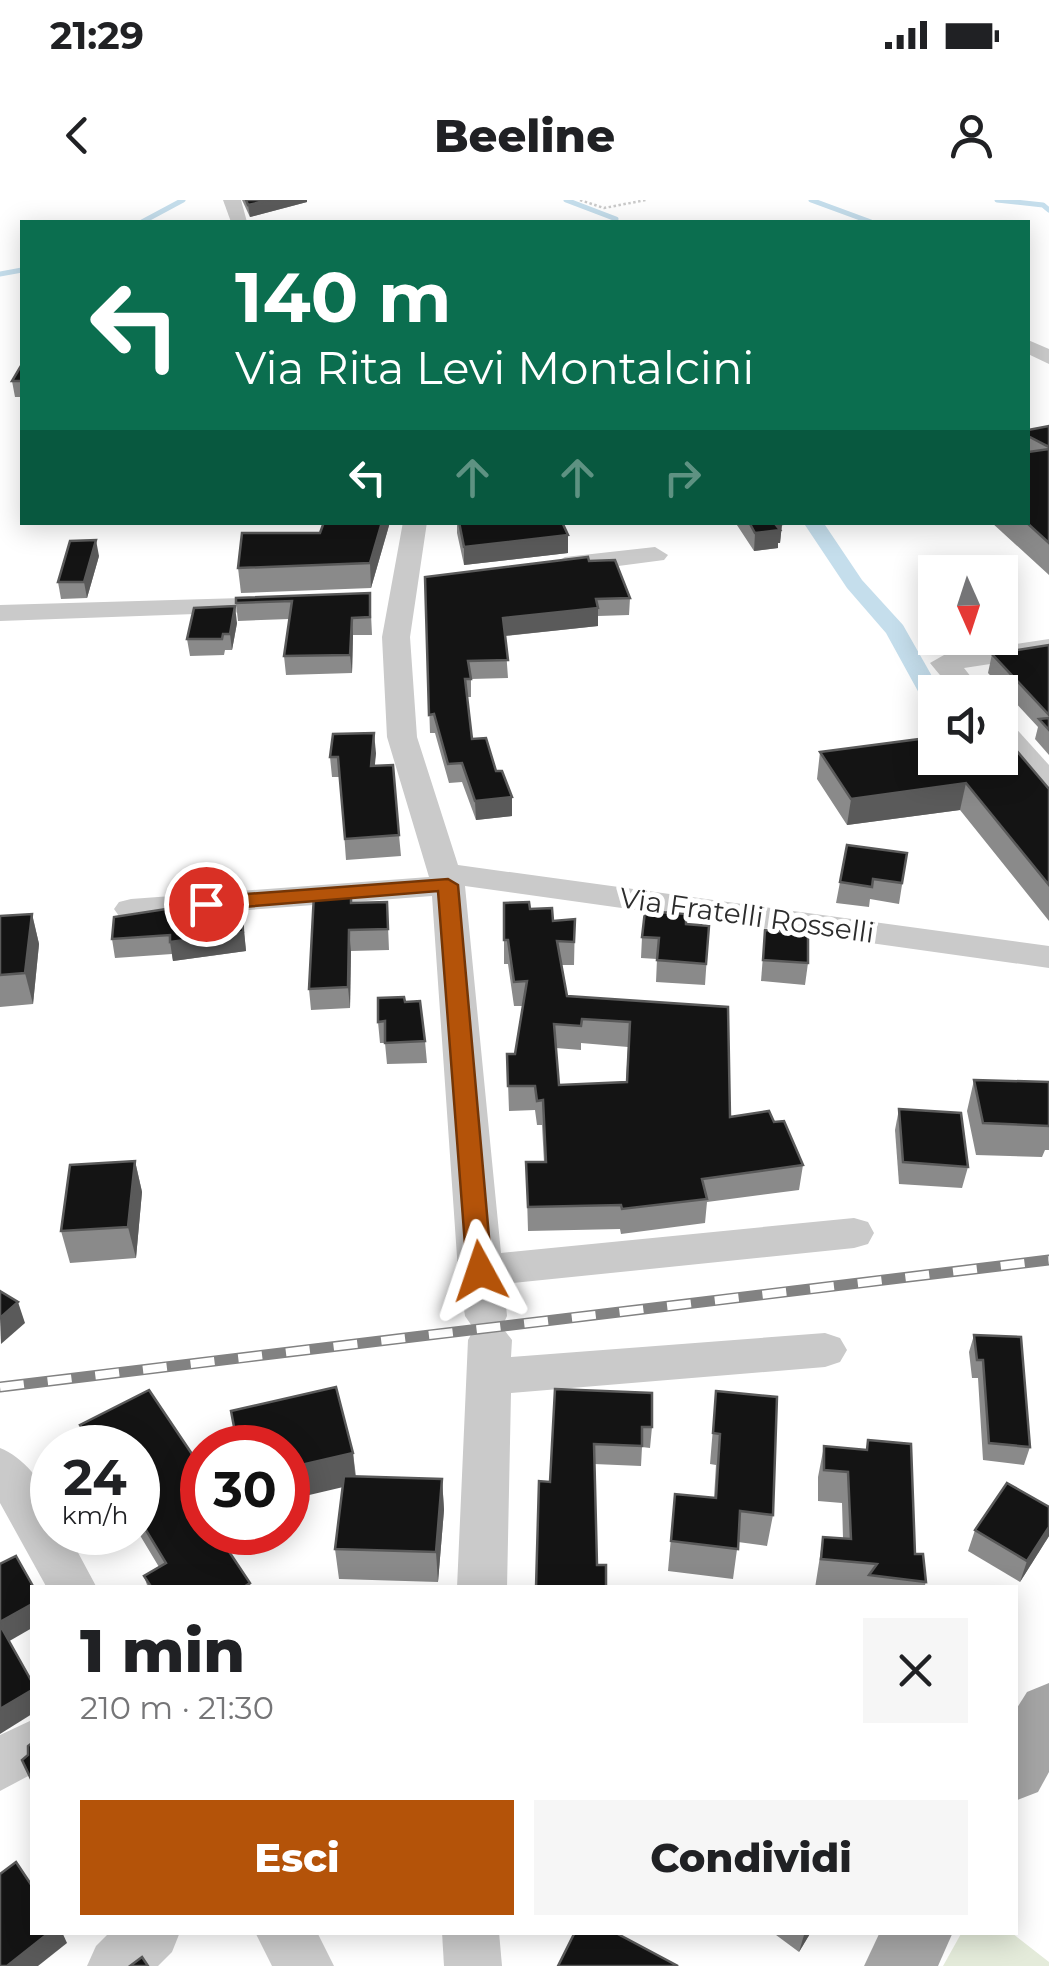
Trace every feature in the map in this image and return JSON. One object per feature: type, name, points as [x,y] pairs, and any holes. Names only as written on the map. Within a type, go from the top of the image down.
[{"type":"main road","points":[[1018,1765],[1049,1713]]},
{"type":"main road","points":[[899,1966],[917,1935]]},
{"type":"street","points":[[414,525],[396,637],[402,737],[446,879],[489,1344],[482,1585]]},
{"type":"street","points":[[539,568],[655,555]]},
{"type":"street","points":[[0,613],[277,605]]},
{"type":"street","points":[[955,675],[944,663],[1049,647]]},
{"type":"street","points":[[1018,749],[1049,784]]},
{"type":"street","name":"Via Fratelli Rosselli","points":[[131,910],[446,879],[1049,957]]},
{"type":"street","points":[[480,1271],[854,1233]]},
{"type":"street","points":[[489,1344],[826,1350]]},
{"type":"street","points":[[0,1468],[18,1491],[71,1585]]},
{"type":"street","points":[[0,1764],[30,1746]]},
{"type":"street","points":[[116,1966],[149,1935]]},
{"type":"street","points":[[285,1935],[305,1966]]},
{"type":"street","points":[[470,1935],[473,1966]]},
{"type":"path","points":[[580,200],[604,208],[646,200]]},
{"type":"green space","points":[[960,1935],[1015,1935],[1049,1962],[1049,1966],[943,1966]]},
{"type":"building","points":[[1049,426],[1049,447],[1030,437],[1030,430]]},
{"type":"building","points":[[1049,449],[1049,543],[1029,525],[1030,452]]},
{"type":"building","points":[[323,525],[381,525],[370,563],[238,568],[242,533],[320,533]]},
{"type":"building","points":[[460,525],[563,525],[568,535],[464,547]]},
{"type":"building","points":[[751,525],[776,525],[780,530],[755,533]]},
{"type":"building","points":[[96,540],[84,582],[58,582],[70,541]]},
{"type":"building","points":[[588,557],[589,561],[615,560],[630,598],[596,599],[598,608],[503,618],[508,660],[468,661],[471,679],[465,679],[472,739],[486,738],[496,771],[502,771],[512,797],[475,801],[462,763],[448,764],[434,714],[429,715],[425,577]]},
{"type":"building","points":[[370,593],[370,617],[352,618],[350,655],[284,656],[292,601],[236,603],[236,598]]},
{"type":"building","points":[[235,606],[230,634],[223,634],[222,639],[187,639],[194,608]]},
{"type":"building","points":[[1049,645],[1049,715],[1018,682],[1018,675],[1012,675],[993,655],[1018,655],[1018,650]]},
{"type":"building","points":[[374,733],[371,766],[393,765],[399,835],[345,839],[338,757],[330,757],[333,734]]},
{"type":"building","points":[[918,739],[918,775],[1018,775],[1018,752],[1049,789],[1049,885],[966,783],[851,799],[820,752]]},
{"type":"building","points":[[847,845],[907,853],[902,883],[873,879],[872,887],[840,882]]},
{"type":"building","points":[[351,892],[351,903],[387,902],[388,929],[349,930],[348,987],[309,989],[314,894]]},
{"type":"building","points":[[529,902],[530,909],[552,908],[553,921],[575,919],[574,942],[557,941],[567,996],[728,1007],[730,1117],[769,1111],[774,1122],[784,1121],[803,1165],[702,1179],[707,1199],[622,1209],[621,1205],[528,1207],[526,1162],[546,1162],[543,1100],[537,1101],[535,1086],[508,1086],[507,1054],[515,1054],[527,981],[514,982],[508,940],[504,940],[504,903]],"holes":[[[582,1019],[630,1022],[627,1082],[559,1085],[554,1024],[581,1026]]]},
{"type":"building","points":[[179,907],[202,914],[242,911],[243,932],[170,942],[170,935],[112,939],[114,917]]},
{"type":"building","points":[[645,911],[686,914],[686,924],[709,926],[706,964],[657,960],[659,938],[642,937]]},
{"type":"building","points":[[32,914],[25,973],[0,975],[0,916]]},
{"type":"building","points":[[765,930],[808,934],[808,963],[763,960]]},
{"type":"building","points":[[404,997],[405,1002],[420,1001],[425,1041],[385,1043],[385,1021],[378,1022],[378,998]]},
{"type":"building","points":[[974,1080],[1049,1082],[1049,1126],[983,1123]]},
{"type":"building","points":[[899,1109],[961,1113],[968,1167],[903,1162]]},
{"type":"building","points":[[135,1161],[128,1227],[61,1231],[70,1165]]},
{"type":"building","points":[[0,1291],[18,1302],[0,1318]]},
{"type":"building","points":[[974,1335],[1021,1337],[1030,1447],[989,1443],[983,1360],[977,1360]]},
{"type":"building","points":[[336,1387],[353,1453],[310,1463],[310,1425],[234,1425],[231,1411]]},
{"type":"building","points":[[555,1389],[652,1393],[652,1427],[642,1427],[642,1446],[594,1444],[597,1565],[606,1565],[606,1585],[536,1585],[539,1481],[550,1482]]},
{"type":"building","points":[[149,1390],[180,1436],[180,1555],[231,1555],[250,1583],[150,1585],[144,1576],[166,1563],[160,1553],[160,1425],[80,1425]]},
{"type":"building","points":[[716,1391],[777,1397],[773,1515],[740,1511],[738,1549],[671,1541],[675,1494],[716,1498],[720,1434],[713,1433]]},
{"type":"building","points":[[868,1440],[911,1444],[915,1554],[923,1554],[926,1582],[869,1575],[877,1564],[821,1559],[823,1537],[851,1539],[848,1472],[824,1470],[824,1446],[867,1450]]},
{"type":"building","points":[[344,1476],[442,1479],[436,1552],[335,1549]]},
{"type":"building","points":[[1007,1483],[1049,1507],[1049,1527],[1027,1561],[975,1530]]},
{"type":"building","points":[[16,1556],[32,1585],[30,1605],[0,1622],[0,1564]]},
{"type":"building","points":[[0,1625],[30,1678],[30,1691],[0,1709]]},
{"type":"building","points":[[28,1746],[30,1777],[22,1760],[28,1755]]},
{"type":"building","points":[[16,1862],[30,1883],[30,1935],[46,1935],[7,1966],[0,1966],[0,1874]]},
{"type":"building","points":[[574,1935],[620,1935],[678,1966],[558,1966]]},
{"type":"building","points":[[142,1957],[148,1966],[130,1966]]},
{"type":"waterway","points":[[146,220],[183,200]]},
{"type":"waterway","points":[[566,200],[616,220]]},
{"type":"waterway","points":[[811,200],[866,220]]},
{"type":"waterway","points":[[997,200],[1043,205],[1049,210]]},
{"type":"waterway","points":[[0,274],[20,270]]},
{"type":"waterway","points":[[815,525],[854,584],[895,630],[920,675]]},
{"type":"railway","points":[[0,1387],[1049,1260]]},
{"type":"route","points":[[206,904],[448,885],[480,1271]]}]
